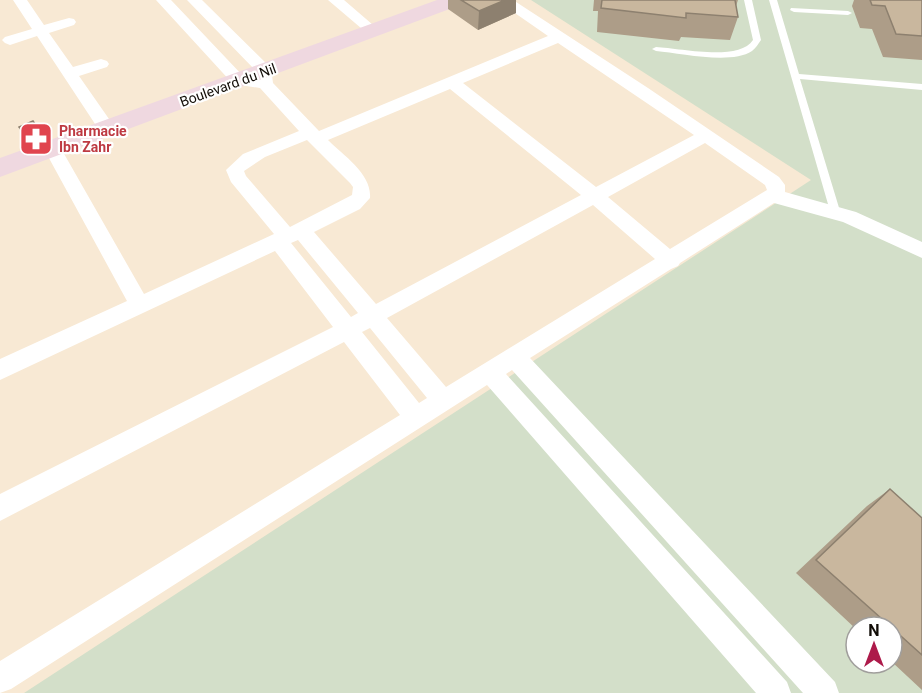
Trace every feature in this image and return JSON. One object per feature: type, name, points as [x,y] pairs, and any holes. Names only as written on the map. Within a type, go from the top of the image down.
[{"type":"street","points":[[20,0],[107,129]]},
{"type":"street","points":[[163,0],[239,81]]},
{"type":"street","points":[[0,370],[288,235],[361,198],[363,192],[357,179],[313,136],[265,77],[194,0]]},
{"type":"street","points":[[335,0],[373,31]]},
{"type":"street","name":"Boulevard du Nil","points":[[0,168],[239,81],[265,77],[373,31],[456,0]]},
{"type":"street","points":[[0,678],[671,261],[778,190],[772,181],[707,135],[503,0]]},
{"type":"street","points":[[10,40],[69,22]]},
{"type":"street","points":[[444,401],[372,317],[288,235],[237,178],[235,170],[240,163],[252,156],[313,136],[559,37]]},
{"type":"street","points":[[71,73],[101,64]]},
{"type":"street","points":[[452,82],[594,195],[671,261]]},
{"type":"street","points":[[0,508],[372,317],[707,135]]},
{"type":"street","points":[[53,149],[139,304]]},
{"type":"street","points":[[772,196],[836,211],[884,229],[922,251]]},
{"type":"street","points":[[288,235],[348,329],[416,418]]},
{"type":"street","points":[[515,357],[824,693]]},
{"type":"street","points":[[490,372],[776,693]]},
{"type":"street","points":[[690,597],[714,573]]},
{"type":"lane","points":[[656,49],[712,53],[745,52],[758,40],[748,0]]},
{"type":"lane","points":[[773,0],[836,211]]},
{"type":"lane","points":[[803,0],[807,10]]},
{"type":"lane","points":[[794,10],[848,13]]},
{"type":"lane","points":[[796,76],[919,83]]},
{"type":"green space","points":[[531,0],[922,0],[922,693],[24,693],[811,180]]},
{"type":"building","points":[[461,0],[505,0],[479,11]]},
{"type":"building","points":[[602,0],[735,0],[738,17],[686,13],[686,18],[601,8]]},
{"type":"building","points":[[870,0],[922,0],[922,36],[896,34],[885,6],[872,5]]},
{"type":"building","points":[[33,121],[40,131],[26,136],[19,127]]},
{"type":"building","points":[[890,489],[922,518],[922,655],[904,639],[904,615],[878,615],[816,560]]},
{"type":"place","name":"Pharmacie Ibn Zahr","points":[[36,139]]}]
